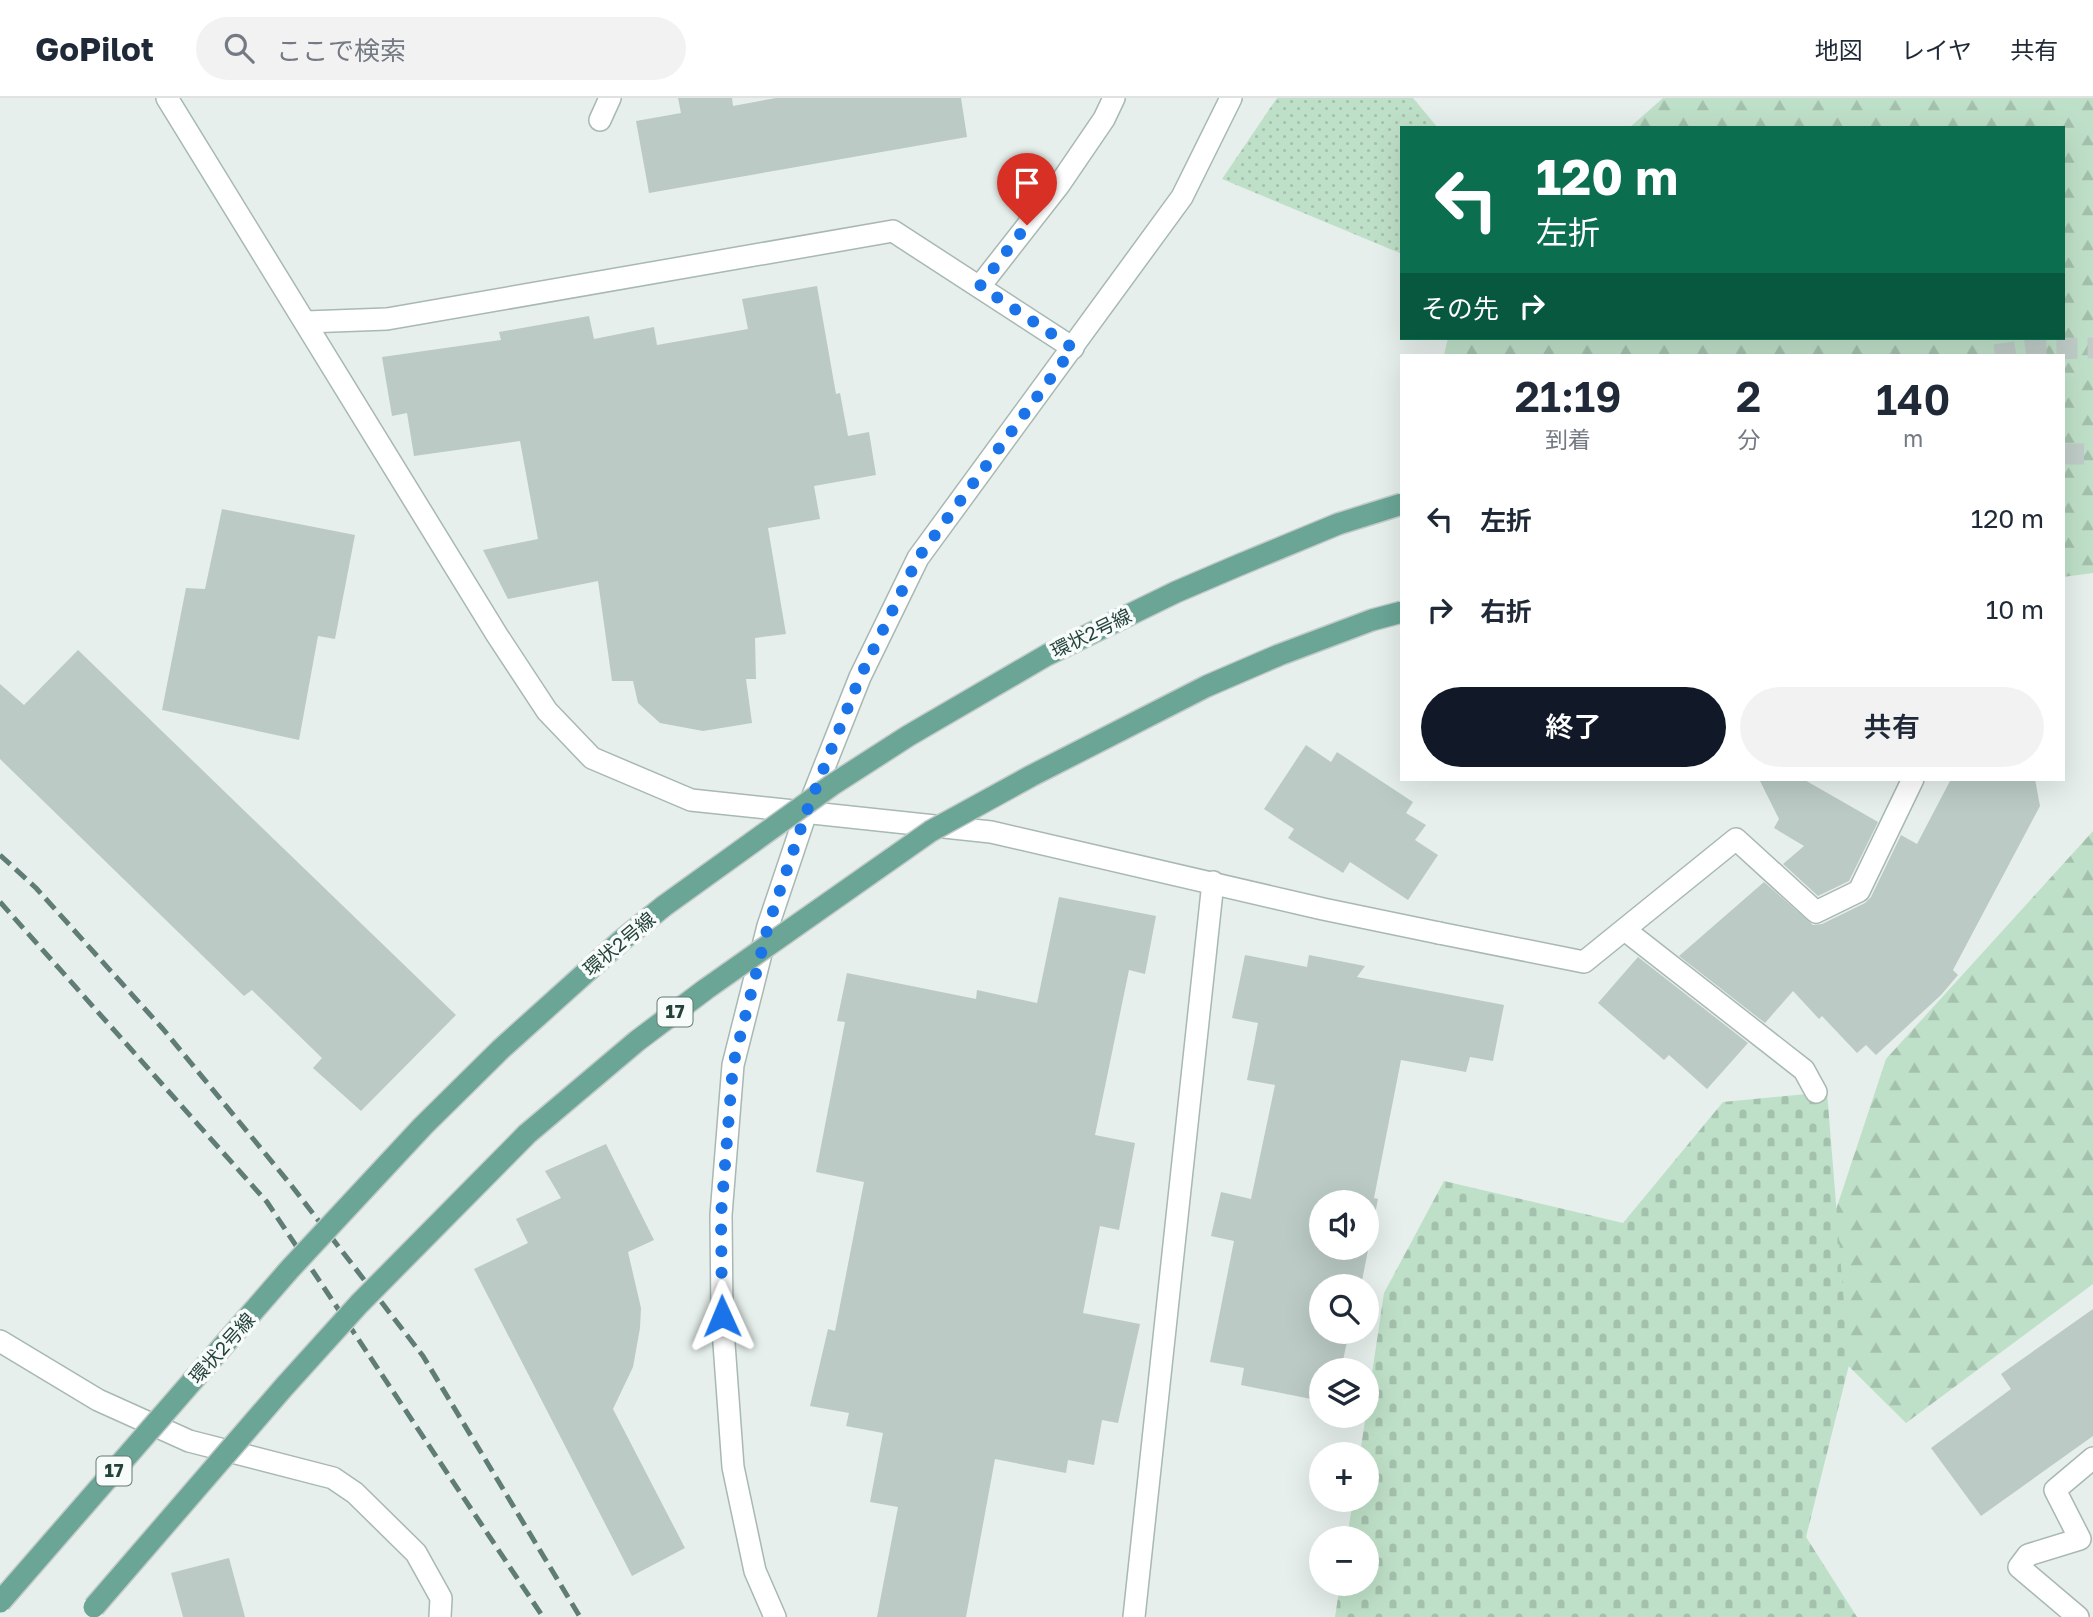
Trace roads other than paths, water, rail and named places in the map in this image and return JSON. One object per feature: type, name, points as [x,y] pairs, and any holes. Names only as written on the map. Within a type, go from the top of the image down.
[{"type":"main road","name":"環状2号線","points":[[0,1602],[289,1270],[423,1126],[501,1049],[622,940],[664,906],[864,764],[1046,655],[1176,592],[1239,565],[1338,524],[1400,505]]},
{"type":"main road","name":"17","points":[[94,1607],[359,1304],[527,1134],[637,1041],[728,973],[931,831],[1054,764],[1207,686],[1279,655],[1372,620],[1400,613]]},
{"type":"street","points":[[167,98],[497,635],[547,711],[592,758],[691,800],[991,832],[1322,909],[1584,962],[1736,839],[1816,912],[1859,891],[1912,781]]},
{"type":"street","points":[[600,120],[610,98]]},
{"type":"street","points":[[980,286],[1059,185],[1104,119],[1114,98]]},
{"type":"street","points":[[775,1617],[755,1571],[733,1467],[722,1316],[721,1215],[733,1065],[768,926],[806,813],[860,677],[918,558],[1182,197],[1231,98]]},
{"type":"street","points":[[306,322],[387,318],[893,231],[1073,348]]},
{"type":"street","points":[[1134,1617],[1213,882]]},
{"type":"street","points":[[1625,930],[1804,1070],[1816,1092]]},
{"type":"street","points":[[0,1341],[98,1400],[189,1441],[333,1479],[355,1493],[416,1553],[441,1598],[440,1617]]},
{"type":"street","points":[[2078,1617],[2019,1567],[2028,1555],[2080,1539],[2055,1490],[2093,1458]]},
{"type":"tunnel","points":[[2002,354],[2035,349],[2093,348]]},
{"type":"tunnel","points":[[2065,454],[2093,454]]},
{"type":"railway","points":[[0,855],[36,888],[163,1029],[291,1185],[423,1356],[580,1617]]},
{"type":"railway","points":[[0,902],[267,1202],[543,1617]]}]
